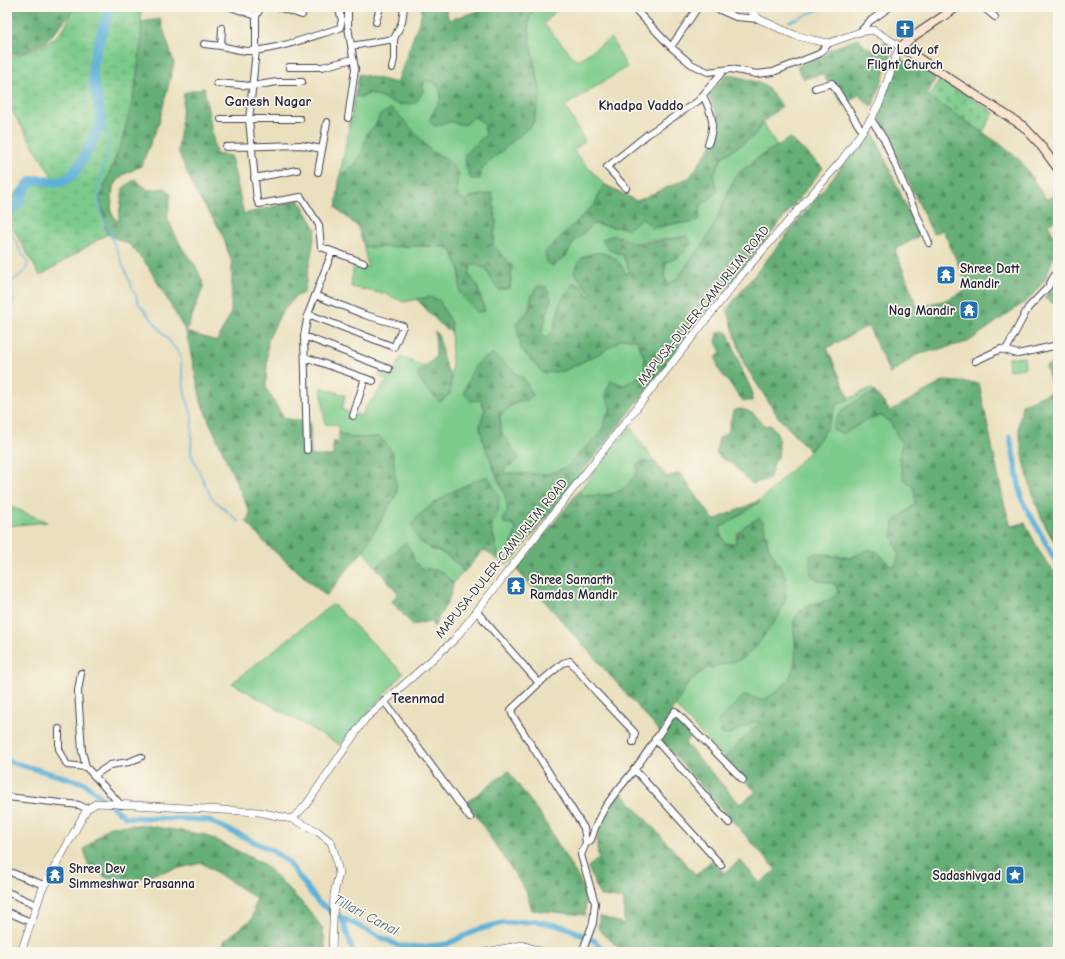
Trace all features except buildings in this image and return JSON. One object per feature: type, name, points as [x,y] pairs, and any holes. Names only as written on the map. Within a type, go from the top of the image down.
[{"type":"main road","points":[[957,7],[911,38],[901,47],[1023,126],[1039,143],[1058,169]]},
{"type":"street","points":[[231,7],[256,16]]},
{"type":"street","points":[[261,7],[256,16],[256,50],[249,120],[257,200],[259,204],[301,197],[319,225],[321,247],[364,263]]},
{"type":"street","points":[[278,7],[302,15]]},
{"type":"street","points":[[204,44],[248,51],[288,44],[340,28],[343,24],[338,7]]},
{"type":"street","points":[[348,7],[351,46],[355,69],[348,118]]},
{"type":"street","points":[[376,22],[380,7]]},
{"type":"street","points":[[392,68],[394,59],[394,39],[402,22],[404,7]]},
{"type":"street","points":[[633,7],[671,47],[690,64],[708,72],[730,69],[757,74],[773,72],[819,54],[830,43],[860,32],[873,30],[901,47]]},
{"type":"street","points":[[671,47],[698,7]]},
{"type":"street","points":[[713,7],[736,17],[759,19],[794,35],[830,43]]},
{"type":"street","points":[[747,7],[759,19]]},
{"type":"street","points":[[860,32],[870,21],[890,7]]},
{"type":"street","points":[[983,7],[995,16]]},
{"type":"street","points":[[221,46],[222,28]]},
{"type":"street","points":[[351,46],[394,39]]},
{"type":"street","name":"MAPUSA-DULER-CAMURLIM ROAD","points":[[292,819],[306,805],[365,719],[454,640],[742,274],[841,161],[872,119],[880,102],[898,51],[901,47]]},
{"type":"street","points":[[289,67],[322,67],[353,59]]},
{"type":"street","points":[[626,188],[607,167],[648,134],[698,101],[723,71]]},
{"type":"street","points":[[217,83],[252,86],[277,82],[302,82]]},
{"type":"street","points":[[815,88],[832,83],[862,131]]},
{"type":"street","points":[[703,95],[710,112],[713,130],[708,144]]},
{"type":"street","points":[[221,119],[300,119]]},
{"type":"street","points":[[872,119],[884,140],[930,244]]},
{"type":"street","points":[[318,172],[327,122]]},
{"type":"street","points":[[226,147],[301,144],[322,149]]},
{"type":"street","points":[[254,178],[296,170]]},
{"type":"street","points":[[307,450],[304,336],[308,314],[332,252]]},
{"type":"street","points":[[1006,350],[1028,308],[1048,287],[1058,269]]},
{"type":"street","points":[[308,314],[394,347],[402,326],[365,315],[315,295]]},
{"type":"street","points":[[304,336],[389,369]]},
{"type":"street","points":[[974,361],[1001,349],[1018,354],[1058,346]]},
{"type":"street","points":[[305,358],[373,381]]},
{"type":"street","points":[[353,416],[365,378]]},
{"type":"street","points":[[476,611],[539,683]]},
{"type":"street","points":[[585,952],[584,947],[593,923],[595,903],[581,855],[586,843],[584,828],[513,716],[511,710],[539,683],[563,663],[570,661],[597,693],[635,733],[633,742]]},
{"type":"street","points":[[81,673],[78,691],[82,751],[86,767],[95,775],[118,805]]},
{"type":"street","points":[[384,702],[470,818]]},
{"type":"street","points":[[586,843],[591,840],[597,820],[610,798],[634,769],[675,711],[743,780]]},
{"type":"street","points":[[59,729],[59,749],[67,765],[86,767]]},
{"type":"street","points":[[655,739],[729,823]]},
{"type":"street","points":[[95,775],[110,765],[128,762],[142,757]]},
{"type":"street","points":[[634,769],[720,865]]},
{"type":"street","points":[[7,797],[79,805],[87,809]]},
{"type":"street","points":[[21,952],[44,885],[87,809],[97,803],[259,812],[292,819],[317,831],[331,842],[339,873],[334,894],[332,952]]},
{"type":"street","points":[[7,871],[44,885]]},
{"type":"street","points":[[7,892],[37,905]]},
{"type":"street","points":[[7,912],[31,922]]},
{"type":"street","points":[[486,952],[522,945],[542,952]]},
{"type":"green space","points":[[7,7],[76,7],[46,42],[26,51],[7,56]]},
{"type":"green space","points":[[73,7],[141,7],[141,41],[135,89],[122,141],[100,197],[107,234],[40,276],[7,218],[7,203],[21,187],[35,177],[54,180],[7,103],[7,59],[39,47],[56,37],[69,19]]},
{"type":"green space","points":[[421,7],[445,7],[449,20],[490,7],[535,7],[529,18],[530,43],[541,93],[533,124],[482,168],[480,179],[471,179],[466,168],[465,154],[486,135],[484,123],[474,117],[465,125],[451,122],[434,126],[429,120],[441,97],[438,87],[434,81],[424,81],[423,92],[416,103],[400,105],[370,93],[363,97],[355,96],[359,74],[397,83],[422,13]]},
{"type":"green space","points":[[535,7],[559,7],[544,24],[577,61],[611,38],[627,67],[565,106],[585,141],[573,151],[604,184],[595,204],[546,252],[566,256],[574,242],[593,224],[613,227],[642,218],[652,228],[678,223],[690,223],[700,206],[717,192],[714,174],[722,157],[754,136],[763,122],[777,147],[767,152],[735,176],[715,223],[702,246],[677,279],[668,284],[664,275],[666,262],[679,257],[687,236],[633,243],[620,236],[608,249],[623,255],[630,272],[626,275],[574,272],[591,294],[588,297],[581,286],[561,301],[553,331],[546,338],[541,335],[551,299],[546,287],[538,286],[532,295],[528,312],[516,323],[564,371],[602,352],[623,338],[637,340],[645,359],[644,374],[624,385],[611,381],[605,394],[611,409],[607,415],[602,431],[567,467],[548,474],[503,473],[506,466],[513,464],[501,431],[500,415],[517,401],[527,400],[481,400],[485,410],[480,426],[495,474],[507,498],[508,512],[505,523],[513,524],[516,530],[510,550],[511,562],[504,564],[497,559],[498,554],[491,527],[498,512],[430,549],[449,557],[457,563],[464,572],[453,583],[441,571],[421,568],[413,561],[412,553],[406,543],[376,567],[363,551],[397,493],[380,437],[351,438],[339,433],[338,425],[325,424],[321,387],[345,395],[342,410],[361,416],[368,404],[388,380],[379,376],[380,371],[392,375],[401,357],[426,367],[417,373],[440,401],[450,394],[452,363],[451,323],[429,297],[404,302],[385,294],[351,287],[354,263],[368,267],[364,247],[428,246],[450,248],[460,270],[460,293],[484,311],[477,285],[469,275],[471,264],[486,268],[499,290],[510,288],[512,266],[493,246],[496,221],[492,193],[470,197],[465,201],[458,196],[449,161],[431,151],[401,117],[391,109],[380,115],[375,126],[367,133],[363,150],[355,165],[340,175],[355,96],[363,97],[370,93],[400,105],[424,81],[434,81],[440,89],[441,96],[434,111],[451,122],[465,125],[474,117],[484,123],[486,135],[465,154],[480,179],[482,168],[503,149],[541,93],[530,43],[529,18]]},
{"type":"green space","points":[[160,19],[174,63],[159,123],[141,166],[123,175],[113,187],[111,212],[118,223],[123,188],[135,179],[148,190],[166,188],[171,195],[167,218],[182,248],[195,265],[204,285],[186,332],[148,266],[130,245],[107,234],[100,197],[122,141],[135,89],[141,41],[141,22]]},
{"type":"green space","points":[[859,38],[864,46],[875,51],[884,42],[894,48],[872,107],[858,95],[844,106],[822,74],[804,79],[797,67],[824,56],[829,50]]},
{"type":"green space","points":[[900,58],[911,65],[914,62],[936,77],[927,95],[1000,144],[1021,161],[1046,199],[1058,194],[1058,218],[1048,224],[1058,245],[1045,280],[1029,299],[968,342],[916,355],[890,374],[868,326],[827,348],[849,398],[837,405],[824,433],[810,451],[779,418],[744,364],[727,309],[872,129],[919,236],[895,250],[917,306],[943,301],[969,289],[943,230],[933,234],[882,125],[878,111]]},
{"type":"green space","points":[[728,74],[764,84],[782,106],[763,122],[754,136],[722,157],[714,174],[717,192],[700,206],[699,219],[690,223],[678,223],[652,228],[642,218],[628,229],[593,224],[574,242],[566,256],[553,266],[547,262],[545,252],[595,204],[604,184],[637,201],[690,177],[715,140],[716,113],[708,94]]},
{"type":"green space","points":[[941,78],[994,113],[983,132],[929,97]]},
{"type":"green space","points":[[204,88],[216,154],[231,156],[244,214],[299,200],[316,229],[304,293],[295,297],[280,315],[268,340],[266,388],[284,418],[310,423],[311,456],[333,456],[333,442],[339,440],[339,433],[351,438],[380,437],[393,452],[397,493],[363,551],[326,596],[266,544],[246,521],[250,513],[202,405],[186,332],[217,341],[231,313],[232,263],[221,231],[196,193],[178,151],[184,93]]},
{"type":"green space","points":[[391,109],[401,117],[431,151],[449,161],[459,173],[457,192],[461,198],[465,201],[470,197],[492,193],[496,221],[493,245],[512,266],[510,288],[499,290],[486,268],[471,264],[469,275],[477,285],[485,311],[477,312],[460,293],[460,270],[450,248],[418,246],[364,247],[358,227],[336,208],[340,175],[355,165],[363,150],[367,133],[375,126],[380,115]]},
{"type":"green space","points":[[790,138],[823,168],[511,562],[510,550],[516,530],[513,524],[504,523],[503,518],[508,512],[506,501],[482,438],[480,427],[485,410],[481,400],[471,401],[464,393],[473,369],[486,357],[493,354],[524,379],[533,395],[527,400],[517,401],[500,415],[501,431],[519,458],[513,464],[506,467],[504,473],[548,474],[567,467],[602,431],[607,415],[611,409],[605,394],[611,381],[624,385],[644,374],[645,359],[637,340],[623,338],[602,352],[564,371],[543,373],[521,349],[516,323],[528,312],[532,295],[538,286],[546,287],[551,299],[541,335],[546,338],[553,331],[561,301],[574,282],[581,286],[588,296],[591,294],[574,272],[582,258],[596,253],[602,253],[614,258],[626,274],[630,272],[623,255],[608,249],[602,240],[608,237],[615,236],[629,242],[639,243],[687,236],[692,244],[679,257],[666,262],[664,275],[668,284],[677,279],[702,246],[715,223],[735,176],[756,159]]},
{"type":"green space","points":[[1058,278],[1058,304],[1057,305],[1044,298]]},
{"type":"green space","points":[[429,297],[439,300],[451,323],[451,331],[445,329],[417,299]]},
{"type":"green space","points":[[724,330],[728,333],[752,391],[752,401],[743,401],[719,370],[716,358],[721,352],[716,342],[718,333]]},
{"type":"green space","points":[[435,331],[439,337],[443,358],[451,378],[450,394],[440,402],[425,388],[417,374],[436,356]]},
{"type":"green space","points":[[1024,357],[1025,368],[1009,370],[1008,358]]},
{"type":"green space","points":[[1058,363],[1058,547],[1043,521],[1027,475],[1021,444],[1019,421],[1022,405],[1053,391],[1046,366]]},
{"type":"green space","points":[[944,381],[979,383],[1004,503],[1011,526],[1025,523],[1041,554],[1058,577],[1058,952],[623,952],[598,929],[599,916],[624,924],[624,899],[600,896],[588,867],[599,858],[597,840],[599,831],[606,815],[621,792],[696,875],[711,861],[725,873],[740,860],[760,883],[776,870],[660,739],[675,717],[694,734],[685,743],[740,804],[756,792],[724,758],[759,723],[755,721],[728,735],[721,734],[718,721],[742,697],[747,695],[762,701],[785,683],[790,676],[795,660],[796,650],[794,621],[797,615],[806,607],[829,599],[839,592],[834,583],[819,581],[811,575],[810,556],[816,553],[850,558],[868,550],[877,551],[890,566],[896,565],[899,554],[892,536],[894,522],[915,504],[914,488],[904,479],[899,459],[902,444],[890,422],[881,416],[867,420],[842,434],[833,429],[836,421],[839,415],[849,406],[875,392],[890,411]]},
{"type":"green space","points":[[871,388],[875,392],[842,410],[842,434],[867,420],[881,416],[890,422],[902,444],[899,459],[904,479],[914,488],[915,504],[894,522],[892,536],[899,554],[897,565],[890,566],[877,551],[868,550],[850,558],[816,553],[819,581],[834,583],[839,592],[834,599],[808,606],[793,622],[795,660],[790,678],[785,685],[778,692],[762,701],[747,695],[742,697],[718,721],[728,735],[756,720],[759,723],[724,758],[675,706],[690,680],[706,669],[742,659],[786,577],[768,546],[767,535],[737,533],[735,543],[726,544],[721,536],[719,528],[759,502],[810,451],[824,433],[837,405]]},
{"type":"green space","points":[[740,409],[748,411],[754,415],[765,426],[770,425],[774,428],[779,440],[778,458],[775,461],[769,479],[752,484],[731,463],[721,458],[716,453],[719,438],[728,432],[733,411]]},
{"type":"green space","points":[[630,427],[654,461],[649,463],[642,461],[637,465],[638,471],[632,480],[620,491],[608,495],[582,496],[579,491]]},
{"type":"green space","points":[[642,461],[649,463],[654,461],[666,477],[680,473],[714,520],[760,500],[758,503],[720,528],[721,536],[726,544],[735,543],[738,533],[743,527],[759,518],[763,521],[768,546],[786,577],[786,598],[778,617],[755,648],[742,659],[706,669],[690,680],[660,732],[517,570],[579,491],[582,496],[614,493],[626,486],[632,480],[638,471],[637,465]]},
{"type":"green space","points":[[488,476],[499,496],[498,512],[491,527],[498,554],[497,559],[484,550],[464,572],[449,557],[418,540],[412,522],[420,514],[447,494]]},
{"type":"green space","points":[[7,505],[47,522],[7,526]]},
{"type":"green space","points":[[406,542],[412,553],[414,561],[421,568],[441,571],[453,583],[449,599],[434,627],[430,621],[413,625],[392,602],[398,593],[376,567]]},
{"type":"green space","points":[[333,604],[403,673],[340,745],[232,683]]},
{"type":"green space","points":[[508,771],[542,817],[586,891],[585,915],[532,910],[526,891],[467,802]]},
{"type":"green space","points":[[143,825],[206,835],[264,864],[308,909],[323,929],[326,952],[223,952],[224,941],[252,919],[256,898],[202,863],[149,875],[120,886],[89,867],[84,849],[109,826]]},
{"type":"waterway","points":[[7,211],[16,205],[25,189],[31,182],[35,180],[60,182],[71,176],[83,159],[92,142],[101,118],[93,80],[95,54],[111,7]]},
{"type":"waterway","points":[[789,22],[825,7]]},
{"type":"waterway","points":[[101,122],[110,140],[98,188],[99,207],[139,304],[180,354],[185,394],[192,415],[191,454],[211,497],[239,522]]},
{"type":"waterway","points":[[7,221],[11,233],[28,264],[25,271],[11,282],[13,303],[7,311]]},
{"type":"waterway","name":"Tillari Canal","points":[[1010,437],[1022,500],[1058,565]]},
{"type":"waterway","name":"Tillari Canal","points":[[7,761],[84,783],[125,817],[208,820],[271,850],[288,862],[318,902],[342,918],[399,946],[423,947],[447,944],[477,930],[502,923],[536,921],[565,927],[595,941],[605,952]]},
{"type":"waterway","points":[[342,918],[353,952]]},
{"type":"place","name":"Our Lady of Flight Church","points":[[905,29]]},
{"type":"place","name":"Shree Datt Mandir","points":[[946,275]]},
{"type":"place","name":"Nag Mandir","points":[[969,310]]},
{"type":"place","name":"Shree Samarth Ramdas Mandir","points":[[516,586]]},
{"type":"place","name":"Shree Dev Simmeshwar Prasanna","points":[[55,875]]},
{"type":"place","name":"Sadashivgad","points":[[1015,875]]},
{"type":"district","name":"Ganesh Nagar","points":[[268,101]]},
{"type":"district","name":"Khadpa Vaddo","points":[[641,105]]},
{"type":"district","name":"Teenmad","points":[[418,698]]}]
